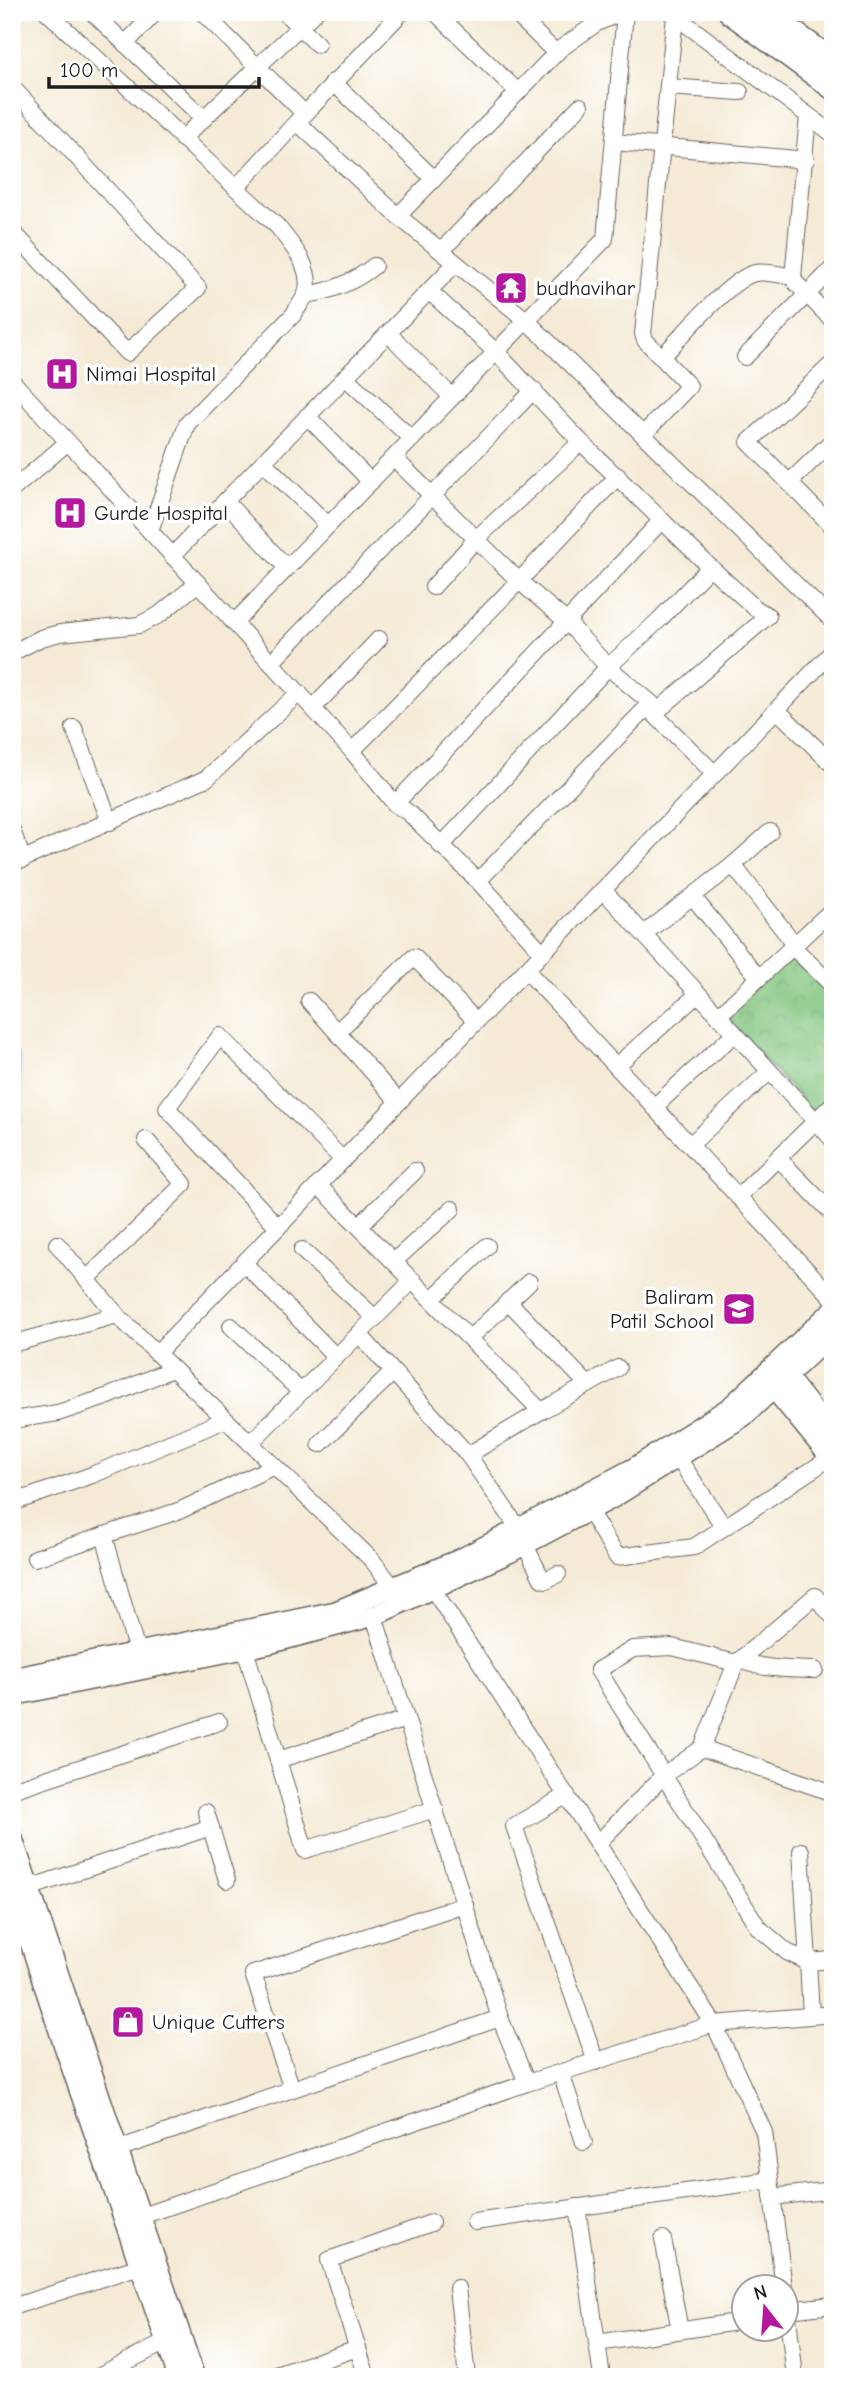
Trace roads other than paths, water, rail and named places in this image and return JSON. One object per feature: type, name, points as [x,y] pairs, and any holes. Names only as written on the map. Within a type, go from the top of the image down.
[{"type":"highway","points":[[731,12],[833,87]]},
{"type":"highway","points":[[764,12],[833,62]]},
{"type":"street","points":[[47,12],[278,227],[303,262],[308,278],[306,295],[294,314],[187,424],[150,531]]},
{"type":"street","points":[[92,12],[204,119]]},
{"type":"street","points":[[125,44],[156,12]]},
{"type":"street","points":[[202,12],[258,67],[301,118],[398,216],[526,320],[833,621]]},
{"type":"street","points":[[284,12],[317,44]]},
{"type":"street","points":[[182,139],[315,12]]},
{"type":"street","points":[[236,188],[333,82],[402,12]]},
{"type":"street","points":[[435,12],[518,92]]},
{"type":"street","points":[[514,12],[556,53]]},
{"type":"street","points":[[234,622],[605,239],[623,12],[597,23],[556,53],[398,216]]},
{"type":"street","points":[[643,435],[688,388],[688,383],[645,340],[643,334],[663,146],[672,14]]},
{"type":"street","points":[[672,14],[833,134]]},
{"type":"street","points":[[333,82],[433,179]]},
{"type":"street","points":[[12,87],[198,288],[127,353],[12,231]]},
{"type":"street","points":[[668,87],[740,92]]},
{"type":"street","points":[[441,251],[580,106]]},
{"type":"street","points":[[808,116],[793,277],[833,321]]},
{"type":"street","points":[[614,142],[806,160]]},
{"type":"street","points":[[173,555],[456,263]]},
{"type":"street","points":[[306,295],[344,286],[374,266]]},
{"type":"street","points":[[745,357],[833,268]]},
{"type":"street","points":[[662,357],[737,282],[752,274],[762,273],[793,277]]},
{"type":"street","points":[[429,291],[496,352],[582,442],[710,567],[755,608],[768,616],[708,670],[652,709],[478,881]]},
{"type":"street","points":[[388,333],[452,397]]},
{"type":"street","points":[[833,363],[749,442],[833,527]]},
{"type":"street","points":[[345,377],[412,439]]},
{"type":"street","points":[[12,381],[352,751],[395,804],[409,813],[478,881],[542,951]]},
{"type":"street","points":[[271,663],[534,390]]},
{"type":"street","points":[[307,416],[370,482]]},
{"type":"street","points":[[789,483],[833,440]]},
{"type":"street","points":[[12,489],[68,442]]},
{"type":"street","points":[[433,587],[476,539],[582,442]]},
{"type":"street","points":[[394,458],[519,581],[566,621],[715,774]]},
{"type":"street","points":[[263,462],[328,526]]},
{"type":"street","points":[[352,751],[618,477]]},
{"type":"street","points":[[225,502],[287,568]]},
{"type":"street","points":[[395,804],[662,520]]},
{"type":"street","points":[[441,846],[608,667],[659,620],[710,567]]},
{"type":"street","points":[[12,653],[41,638],[60,633],[139,625],[159,615],[198,583]]},
{"type":"street","points":[[313,708],[379,639]]},
{"type":"street","points":[[157,1353],[833,652]]},
{"type":"street","points":[[12,830],[18,862],[207,778],[299,693]]},
{"type":"street","points":[[777,709],[833,765]]},
{"type":"street","points":[[74,728],[110,821]]},
{"type":"street","points":[[645,933],[771,832]]},
{"type":"street","points":[[733,865],[789,937],[793,947],[827,969],[833,986]]},
{"type":"street","points":[[603,890],[833,1140]]},
{"type":"street","points":[[693,897],[759,978]]},
{"type":"street","points":[[718,1016],[833,909]]},
{"type":"street","points":[[337,1032],[414,957],[476,1021]]},
{"type":"street","points":[[526,970],[833,1297]]},
{"type":"street","points":[[616,1066],[698,994]]},
{"type":"street","points":[[309,1001],[399,1101]]},
{"type":"street","points":[[654,1107],[734,1034]]},
{"type":"street","points":[[278,1227],[167,1108],[220,1036],[343,1160]]},
{"type":"street","points":[[690,1145],[769,1072]]},
{"type":"street","points":[[738,1197],[833,1104]]},
{"type":"street","points":[[88,1278],[184,1184],[146,1140]]},
{"type":"street","points":[[778,1158],[833,1214]]},
{"type":"street","points":[[359,1226],[415,1171]]},
{"type":"street","points":[[318,1185],[541,1411]]},
{"type":"street","points":[[394,1261],[452,1209]]},
{"type":"street","points":[[57,1244],[117,1315],[372,1560],[399,1595]]},
{"type":"street","points":[[432,1299],[487,1246]]},
{"type":"street","points":[[303,1250],[375,1318]]},
{"type":"street","points":[[244,1262],[336,1357]]},
{"type":"street","points":[[250,1443],[413,1280]]},
{"type":"street","points":[[470,1338],[528,1282]]},
{"type":"street","points":[[508,1301],[588,1385]]},
{"type":"street","points":[[12,1678],[337,1611],[399,1595],[428,1582],[460,1559],[589,1511],[743,1417],[833,1310]]},
{"type":"street","points":[[12,1344],[117,1315]]},
{"type":"street","points":[[231,1326],[301,1392]]},
{"type":"street","points":[[522,1537],[776,1379],[833,1333]]},
{"type":"street","points":[[359,1334],[468,1455],[522,1537],[542,1579],[546,1580],[558,1574]]},
{"type":"street","points":[[468,1455],[618,1368]]},
{"type":"street","points":[[12,1420],[70,1409],[109,1396],[172,1369]]},
{"type":"street","points":[[320,1444],[393,1372]]},
{"type":"street","points":[[776,1379],[833,1435]]},
{"type":"street","points":[[589,1511],[617,1557],[694,1547],[832,1459],[776,1379]]},
{"type":"street","points":[[12,1503],[92,1475],[225,1420]]},
{"type":"street","points":[[678,1458],[724,1527]]},
{"type":"street","points":[[35,1558],[181,1510],[274,1466]]},
{"type":"street","points":[[104,1536],[137,1652]]},
{"type":"street","points":[[428,1582],[714,2024],[764,2132],[782,2274]]},
{"type":"street","points":[[12,1696],[245,1649],[374,1616],[399,1595]]},
{"type":"street","points":[[598,1843],[663,1776],[702,1748],[738,1662],[815,1596],[833,1617]]},
{"type":"street","points":[[374,1616],[500,2018],[527,2083]]},
{"type":"street","points":[[815,1670],[772,1669],[672,1647],[634,1649],[598,1670],[758,1927],[786,1952],[808,1962],[833,1960]]},
{"type":"street","points":[[245,1649],[305,1850],[435,1809]]},
{"type":"street","points":[[278,1760],[406,1719]]},
{"type":"street","points":[[12,1790],[219,1722]]},
{"type":"street","points":[[702,1748],[833,1793]]},
{"type":"street","points":[[566,1795],[514,1826],[596,2062]]},
{"type":"street","points":[[18,1906],[209,1819],[227,1880]]},
{"type":"street","points":[[12,1836],[18,1906],[109,2152]]},
{"type":"street","points":[[801,1851],[811,2015]]},
{"type":"street","points":[[292,2089],[254,1974],[465,1904]]},
{"type":"street","points":[[18,1906],[132,2219],[195,2377]]},
{"type":"street","points":[[132,2219],[527,2083],[714,2024],[833,2014]]},
{"type":"street","points":[[109,2152],[500,2018]]},
{"type":"street","points":[[561,2073],[584,2142]]},
{"type":"street","points":[[475,2222],[770,2180]]},
{"type":"street","points":[[772,2197],[833,2190]]},
{"type":"street","points":[[577,2207],[602,2377]]},
{"type":"street","points":[[132,2219],[140,2266],[178,2377]]},
{"type":"street","points":[[367,2377],[329,2260],[432,2224]]},
{"type":"street","points":[[663,2239],[680,2331]]},
{"type":"street","points":[[12,2307],[140,2266]]},
{"type":"street","points":[[457,2288],[467,2377]]},
{"type":"street","points":[[800,2305],[833,2305]]},
{"type":"street","points":[[597,2343],[730,2323]]},
{"type":"street","points":[[96,2377],[166,2342]]},
{"type":"street","points":[[791,2344],[795,2377]]},
{"type":"street","points":[[270,2377],[358,2348]]},
{"type":"waterway","points":[[12,1045],[18,1058],[20,1120],[12,1132]]},
{"type":"place","name":"budhavihar","points":[[511,288]]},
{"type":"place","name":"Nimai Hospital","points":[[62,374]]},
{"type":"place","name":"Gurde Hospital","points":[[70,513]]},
{"type":"place","name":"Baliram Patil School","points":[[739,1309]]},
{"type":"place","name":"Unique Cutters","points":[[128,2022]]}]
